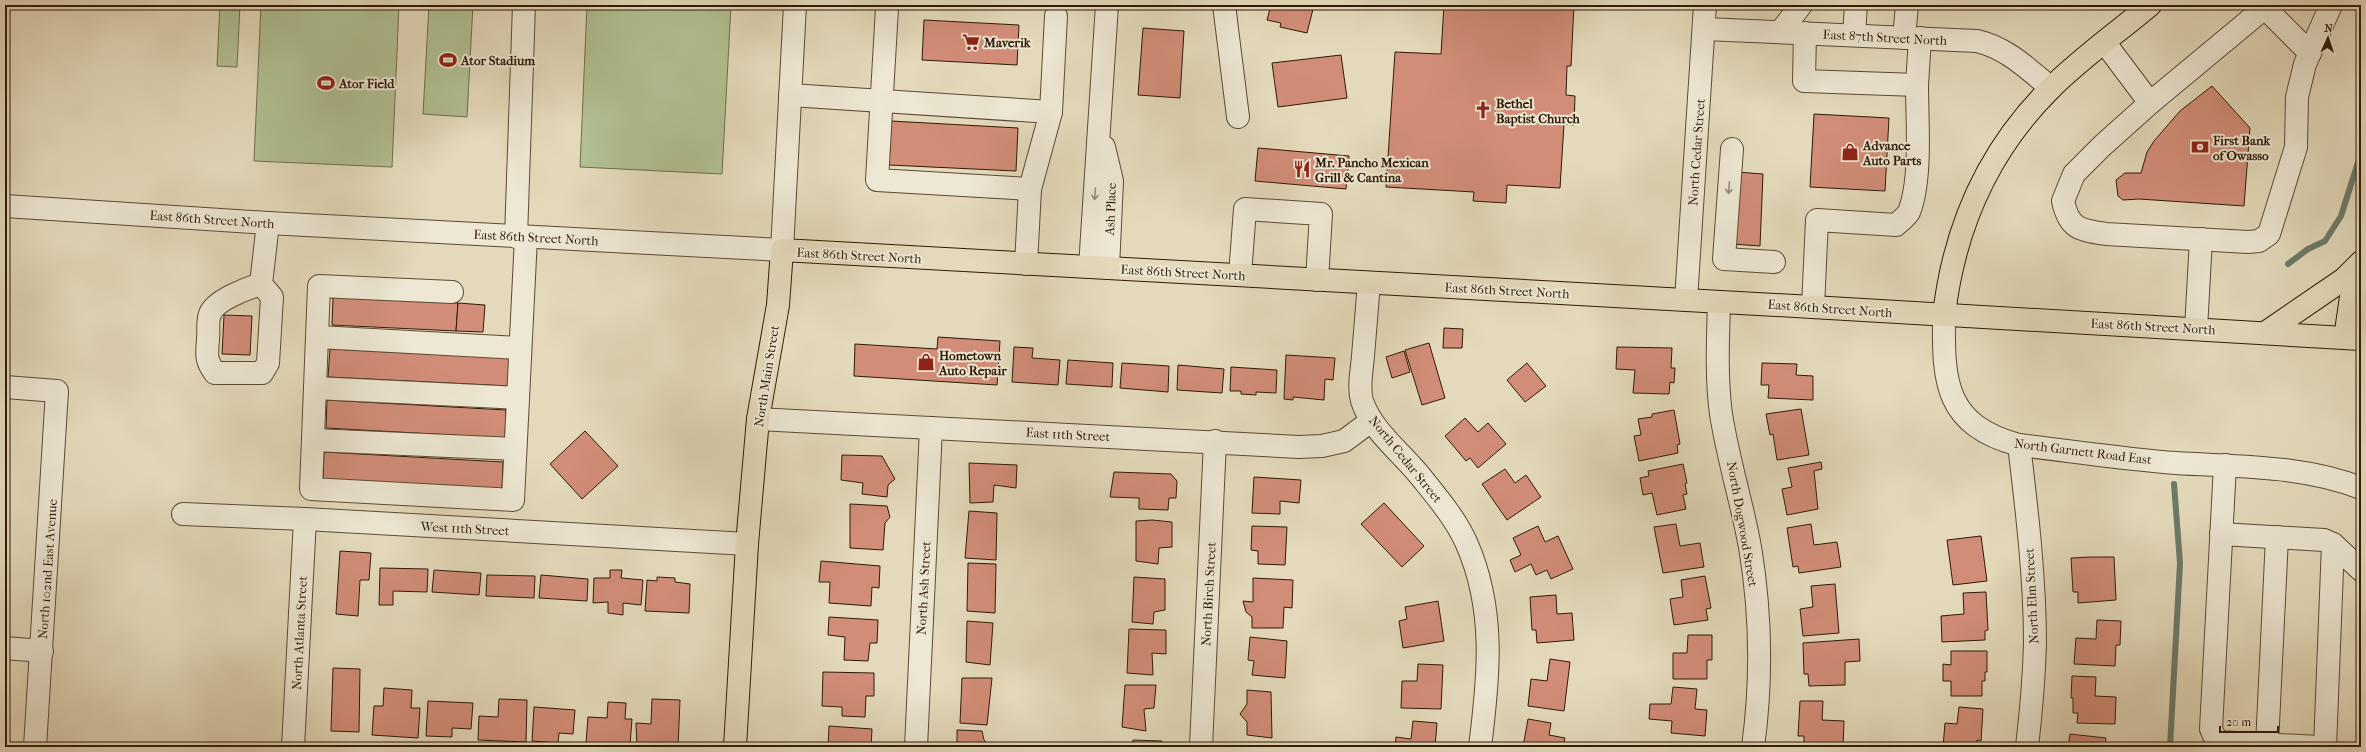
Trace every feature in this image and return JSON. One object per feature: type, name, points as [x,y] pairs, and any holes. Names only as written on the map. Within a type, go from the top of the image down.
[{"type":"main road","name":"North Garnett Road East","points":[[1944,315],[1949,276],[1954,255],[1976,196],[2003,146],[2028,113],[2051,88],[2150,5]]},
{"type":"main road","name":"East 86th Street North","points":[[782,250],[2353,338]]},
{"type":"main road","name":"North Main Street","points":[[735,747],[747,544],[758,419],[778,305],[782,250]]},
{"type":"main road","points":[[2265,333],[2344,279],[2361,262]]},
{"type":"main road","points":[[2353,338],[2351,297],[2361,262]]},
{"type":"street","points":[[452,292],[320,286],[312,489],[513,500],[520,348],[524,5]]},
{"type":"street","name":"North Main Street","points":[[782,250],[795,5]]},
{"type":"street","name":"Ash Place","points":[[1099,267],[1099,127],[1107,5]]},
{"type":"street","points":[[1224,5],[1238,117]]},
{"type":"street","name":"North Cedar Street","points":[[1686,300],[1706,5]]},
{"type":"street","points":[[1781,32],[1801,5]]},
{"type":"street","points":[[1813,307],[1818,220],[1896,225],[1908,214],[1914,193],[1917,147],[1917,85],[1912,38],[1906,5]]},
{"type":"street","points":[[2310,53],[2266,6],[2150,103],[2074,174],[2063,201],[2072,223],[2083,231],[2106,234],[2259,241],[2269,234],[2296,147],[2298,97],[2305,64],[2310,53],[2331,5]]},
{"type":"street","points":[[1854,7],[1854,35]]},
{"type":"street","points":[[886,8],[878,180],[1030,189]]},
{"type":"street","points":[[1026,264],[1030,189],[1051,112],[1056,16]]},
{"type":"street","name":"East 87th Street North","points":[[1705,29],[1977,41],[1999,48],[2018,60],[2051,88]]},
{"type":"street","points":[[1805,33],[1804,81],[1917,85]]},
{"type":"street","points":[[2105,43],[2150,103]]},
{"type":"street","points":[[790,95],[1051,112]]},
{"type":"street","points":[[1732,149],[1724,258],[1774,262]]},
{"type":"street","name":"East 86th Street North","points":[[5,206],[268,223],[782,250]]},
{"type":"street","points":[[1240,275],[1245,209],[1321,214],[1317,280]]},
{"type":"street","points":[[261,284],[268,223]]},
{"type":"street","points":[[1690,233],[1725,235]]},
{"type":"street","points":[[2196,329],[2201,239]]},
{"type":"street","name":"North Cedar Street","points":[[1368,283],[1361,381],[1362,400],[1370,421],[1409,461],[1447,510],[1465,541],[1480,578],[1486,612],[1489,643],[1489,683],[1480,747]]},
{"type":"street","name":"North Dogwood Street","points":[[1719,302],[1717,357],[1721,414],[1750,548],[1758,623],[1759,702],[1753,747]]},
{"type":"street","name":"North Garnett Road East","points":[[1944,315],[1944,363],[1954,399],[1963,414],[1977,428],[1995,438],[2019,445],[2174,462],[2290,470],[2317,474],[2361,488]]},
{"type":"street","points":[[318,337],[520,348]]},
{"type":"street","name":"North 102nd East Avenue","points":[[5,387],[58,391],[35,747]]},
{"type":"street","points":[[316,388],[518,398]]},
{"type":"street","name":"East 11th Street","points":[[758,419],[1215,441],[1299,447],[1322,446],[1344,441],[1370,421]]},
{"type":"street","name":"North Ash Street","points":[[916,747],[931,428]]},
{"type":"street","points":[[314,440],[515,449]]},
{"type":"street","name":"North Birch Street","points":[[1201,747],[1215,441]]},
{"type":"street","name":"North Elm Street","points":[[2019,445],[2030,558],[2035,644],[2032,702],[2027,747]]},
{"type":"street","points":[[2225,466],[2211,729],[2216,744],[2268,744],[2320,747]]},
{"type":"street","name":"West 11th Street","points":[[183,514],[305,518],[747,544]]},
{"type":"street","name":"North Atlanta Street","points":[[293,747],[305,518]]},
{"type":"street","points":[[2222,534],[2324,540],[2333,544],[2361,570]]},
{"type":"street","points":[[2268,744],[2277,537]]},
{"type":"street","points":[[2325,747],[2333,544]]},
{"type":"street","points":[[5,648],[42,651]]},
{"type":"green space","points":[[220,5],[240,5],[237,67],[217,66]]},
{"type":"green space","name":"Ator Field","points":[[261,5],[399,5],[392,167],[254,161]]},
{"type":"green space","name":"Ator Stadium","points":[[429,5],[473,5],[467,117],[423,114]]},
{"type":"green space","points":[[587,5],[731,5],[722,174],[580,167]]},
{"type":"building","points":[[1271,5],[1314,5],[1307,33],[1280,27],[1281,23],[1267,20]]},
{"type":"building","name":"Bethel Baptist Church","points":[[1444,5],[1574,5],[1571,66],[1567,66],[1566,95],[1575,96],[1574,125],[1564,124],[1560,188],[1507,185],[1506,203],[1473,201],[1474,192],[1386,187],[1395,52],[1441,54]]},
{"type":"building","points":[[1934,5],[1975,5],[1975,7]]},
{"type":"building","name":"Maverik","points":[[924,20],[1019,25],[1017,65],[922,60]]},
{"type":"building","points":[[1143,28],[1184,31],[1180,98],[1138,95]]},
{"type":"building","points":[[1341,55],[1347,98],[1278,107],[1272,63]]},
{"type":"building","name":"First Bank of Owasso","points":[[2212,86],[2250,128],[2244,206],[2139,199],[2123,200],[2118,196],[2116,180],[2125,173],[2141,173],[2147,152],[2154,141],[2180,111]]},
{"type":"building","name":"Advance Auto Parts","points":[[1814,114],[1889,118],[1885,191],[1810,187]]},
{"type":"building","points":[[891,121],[1018,128],[1016,171],[889,165]]},
{"type":"building","name":"Mr. Pancho Mexican Grill & Cantina","points":[[1258,148],[1349,156],[1346,189],[1255,181]]},
{"type":"building","points":[[1737,172],[1763,174],[1760,246],[1732,244]]},
{"type":"building","points":[[333,297],[458,303],[456,331],[332,325]]},
{"type":"building","points":[[458,303],[485,305],[483,332],[456,331]]},
{"type":"building","points":[[224,315],[252,316],[250,355],[222,354]]},
{"type":"building","points":[[1444,328],[1463,329],[1462,348],[1443,348]]},
{"type":"building","name":"Hometown Auto Repair","points":[[938,337],[1000,341],[997,385],[854,376],[855,344],[937,349]]},
{"type":"building","points":[[1429,343],[1445,398],[1422,405],[1405,350]]},
{"type":"building","points":[[1014,347],[1033,348],[1032,358],[1060,360],[1058,385],[1012,382]]},
{"type":"building","points":[[1617,347],[1672,348],[1671,368],[1675,368],[1674,383],[1670,382],[1669,394],[1633,393],[1635,370],[1616,369]]},
{"type":"building","points":[[330,349],[509,358],[508,386],[328,377]]},
{"type":"building","points":[[1404,351],[1410,372],[1392,378],[1386,357]]},
{"type":"building","points":[[1286,355],[1335,358],[1333,380],[1325,379],[1324,400],[1293,397],[1293,400],[1284,399]]},
{"type":"building","points":[[1068,360],[1113,363],[1112,387],[1066,384]]},
{"type":"building","points":[[1122,363],[1169,366],[1168,392],[1120,388]]},
{"type":"building","points":[[1527,363],[1546,386],[1525,402],[1507,380]]},
{"type":"building","points":[[1762,363],[1797,364],[1796,375],[1813,376],[1813,400],[1768,398],[1769,385],[1761,385]]},
{"type":"building","points":[[1178,365],[1224,369],[1222,393],[1177,390]]},
{"type":"building","points":[[1231,367],[1277,370],[1276,393],[1256,392],[1256,395],[1241,394],[1241,391],[1230,391]]},
{"type":"building","points":[[327,400],[506,410],[505,438],[326,428]]},
{"type":"building","points":[[1801,409],[1809,455],[1777,460],[1773,434],[1770,435],[1766,414]]},
{"type":"building","points":[[1674,410],[1680,444],[1677,445],[1678,453],[1639,461],[1634,436],[1641,435],[1638,419],[1652,417],[1652,414]]},
{"type":"building","points":[[1465,418],[1478,432],[1488,423],[1506,444],[1478,468],[1470,458],[1466,461],[1445,436]]},
{"type":"building","points":[[585,431],[618,466],[582,499],[550,464]]},
{"type":"building","points":[[5,446],[9,446],[7,467],[5,467]]},
{"type":"building","points":[[324,452],[503,462],[502,490],[323,480]]},
{"type":"building","points":[[842,455],[882,456],[895,479],[888,485],[887,497],[862,494],[863,483],[841,480]]},
{"type":"building","points":[[1821,462],[1822,469],[1814,471],[1818,509],[1787,515],[1782,489],[1792,487],[1788,468]]},
{"type":"building","points":[[969,463],[1017,465],[1016,488],[994,485],[993,502],[970,503]]},
{"type":"building","points":[[1683,464],[1687,483],[1685,484],[1687,494],[1683,495],[1686,509],[1657,515],[1652,493],[1643,495],[1640,478],[1649,476],[1648,471]]},
{"type":"building","points":[[1505,469],[1515,483],[1526,475],[1541,497],[1507,520],[1482,484]]},
{"type":"building","points":[[1114,472],[1171,474],[1177,481],[1176,498],[1169,498],[1168,510],[1139,509],[1139,498],[1110,497]]},
{"type":"building","points":[[1254,477],[1301,480],[1299,503],[1280,501],[1280,514],[1252,513]]},
{"type":"building","points":[[1384,503],[1424,546],[1402,567],[1361,524]]},
{"type":"building","points":[[850,504],[887,506],[890,517],[885,523],[883,550],[850,548]]},
{"type":"building","points":[[969,511],[997,513],[996,560],[965,558]]},
{"type":"building","points":[[1152,520],[1172,522],[1172,547],[1159,548],[1158,564],[1136,561],[1136,521]]},
{"type":"building","points":[[1676,524],[1680,546],[1700,543],[1704,567],[1663,573],[1654,527]]},
{"type":"building","points":[[1811,524],[1814,545],[1837,542],[1841,567],[1799,573],[1798,566],[1793,567],[1787,528]]},
{"type":"building","points":[[1252,526],[1287,527],[1285,565],[1258,564],[1258,551],[1251,550]]},
{"type":"building","points":[[1538,526],[1545,542],[1558,536],[1573,569],[1551,579],[1547,570],[1536,575],[1531,564],[1515,572],[1510,560],[1521,555],[1513,538]]},
{"type":"building","points":[[1981,536],[1987,581],[1953,585],[1947,540]]},
{"type":"building","points":[[340,551],[371,553],[369,580],[360,580],[358,616],[336,614]]},
{"type":"building","points":[[2114,557],[2116,600],[2078,603],[2078,592],[2073,592],[2071,558]]},
{"type":"building","points":[[821,561],[880,566],[879,588],[872,587],[871,606],[829,603],[830,582],[819,582]]},
{"type":"building","points":[[968,563],[996,564],[995,613],[967,611]]},
{"type":"building","points":[[380,568],[428,569],[427,592],[393,591],[393,605],[379,605]]},
{"type":"building","points":[[434,570],[481,573],[479,595],[432,592]]},
{"type":"building","points":[[610,570],[622,570],[621,578],[643,580],[641,605],[623,603],[623,615],[608,613],[608,602],[593,603],[594,578],[610,578]]},
{"type":"building","points":[[487,575],[535,576],[534,598],[486,596]]},
{"type":"building","points":[[541,575],[588,579],[587,601],[539,598]]},
{"type":"building","points":[[1705,576],[1711,608],[1706,609],[1708,620],[1674,625],[1670,599],[1683,597],[1681,580]]},
{"type":"building","points":[[657,577],[675,578],[675,582],[690,584],[689,613],[645,611],[647,580],[657,581]]},
{"type":"building","points":[[1134,577],[1165,579],[1165,610],[1154,612],[1153,624],[1132,622]]},
{"type":"building","points":[[1253,578],[1293,580],[1292,608],[1284,607],[1283,628],[1252,628],[1252,617],[1246,612],[1243,601],[1253,602]]},
{"type":"building","points":[[1835,584],[1839,633],[1803,636],[1800,609],[1813,607],[1811,586]]},
{"type":"building","points":[[1986,592],[1988,630],[1985,631],[1985,640],[1942,642],[1941,616],[1964,614],[1963,593]]},
{"type":"building","points":[[1556,595],[1557,614],[1572,613],[1574,640],[1537,643],[1536,630],[1532,630],[1530,597]]},
{"type":"building","points":[[1438,601],[1444,641],[1403,648],[1399,621],[1407,619],[1405,607]]},
{"type":"building","points":[[829,617],[878,620],[877,643],[870,643],[868,661],[844,660],[845,637],[828,635]]},
{"type":"building","points":[[2097,620],[2121,621],[2120,645],[2116,645],[2115,666],[2074,664],[2076,638],[2096,639]]},
{"type":"building","points":[[967,621],[993,623],[990,665],[966,662]]},
{"type":"building","points":[[1129,629],[1166,630],[1166,654],[1152,653],[1153,675],[1127,673]]},
{"type":"building","points":[[1688,635],[1712,635],[1712,660],[1707,660],[1707,679],[1673,679],[1673,653],[1687,653]]},
{"type":"building","points":[[1250,637],[1287,641],[1285,678],[1252,675],[1254,661],[1248,660]]},
{"type":"building","points":[[1859,639],[1860,661],[1845,662],[1845,685],[1809,686],[1808,674],[1804,674],[1803,643]]},
{"type":"building","points":[[1951,651],[1987,651],[1987,672],[1985,672],[1985,681],[1982,681],[1982,696],[1951,696],[1951,681],[1943,681],[1943,664],[1951,665]]},
{"type":"building","points":[[1550,659],[1570,662],[1564,711],[1528,706],[1531,679],[1547,681]]},
{"type":"building","points":[[1418,664],[1443,665],[1441,709],[1401,708],[1402,681],[1417,681]]},
{"type":"building","points":[[333,668],[360,669],[359,732],[331,731]]},
{"type":"building","points":[[823,672],[874,673],[874,696],[866,696],[865,717],[842,716],[842,707],[822,706]]},
{"type":"building","points":[[2072,676],[2096,677],[2095,696],[2116,697],[2115,724],[2077,723],[2078,713],[2073,713],[2073,698],[2071,698]]},
{"type":"building","points":[[962,678],[992,678],[987,725],[960,723]]},
{"type":"building","points":[[1125,685],[1156,685],[1154,708],[1144,709],[1146,731],[1122,727]]},
{"type":"building","points":[[1673,687],[1697,689],[1695,709],[1707,710],[1705,736],[1671,733],[1672,721],[1649,719],[1650,704],[1671,704]]},
{"type":"building","points":[[384,688],[412,690],[411,708],[420,708],[418,738],[372,735],[374,706],[383,706]]},
{"type":"building","points":[[1247,690],[1271,692],[1272,738],[1247,735],[1247,722],[1240,714],[1247,704]]},
{"type":"building","points":[[499,699],[527,700],[526,742],[478,740],[479,716],[498,717]]},
{"type":"building","points":[[652,699],[680,700],[678,747],[637,747],[636,723],[651,724]]},
{"type":"building","points":[[428,701],[473,703],[471,729],[452,728],[452,737],[426,736]]},
{"type":"building","points":[[1800,701],[1823,701],[1822,720],[1844,721],[1843,747],[1804,747],[1804,736],[1798,736]]},
{"type":"building","points":[[608,702],[626,703],[625,719],[632,719],[630,745],[586,743],[588,717],[607,718]]},
{"type":"building","points":[[534,707],[575,710],[573,734],[559,733],[558,743],[532,741]]},
{"type":"building","points":[[1959,707],[1983,709],[1981,741],[1977,740],[1976,747],[1943,747],[1945,723],[1957,724]]},
{"type":"building","points":[[1528,719],[1551,723],[1549,735],[1565,738],[1563,747],[1523,747]]},
{"type":"building","points":[[1413,721],[1437,723],[1435,747],[1395,747],[1396,737],[1411,739]]},
{"type":"building","points":[[829,726],[872,729],[871,747],[828,747]]},
{"type":"building","points":[[957,730],[982,731],[984,740],[991,747],[957,747]]},
{"type":"building","points":[[2070,734],[2106,738],[2105,747],[2068,747]]},
{"type":"building","points":[[1133,740],[1162,741],[1161,747],[1132,747]]},
{"type":"building","points":[[1666,743],[1687,746],[1687,747],[1666,747]]},
{"type":"waterway","points":[[2288,264],[2308,249],[2325,241],[2341,216],[2361,153]]},
{"type":"waterway","points":[[2170,747],[2180,563],[2174,484]]},
{"type":"place","name":"Maverik","points":[[971,42]]},
{"type":"place","name":"Ator Stadium","points":[[448,60]]},
{"type":"place","name":"Ator Field","points":[[326,83]]},
{"type":"place","name":"Bethel Baptist Church","points":[[1483,110]]},
{"type":"place","name":"First Bank of Owasso","points":[[2200,147]]},
{"type":"place","name":"Advance Auto Parts","points":[[1850,152]]},
{"type":"place","name":"Mr. Pancho Mexican Grill & Cantina","points":[[1302,169]]},
{"type":"place","name":"Hometown Auto Repair","points":[[926,362]]}]
